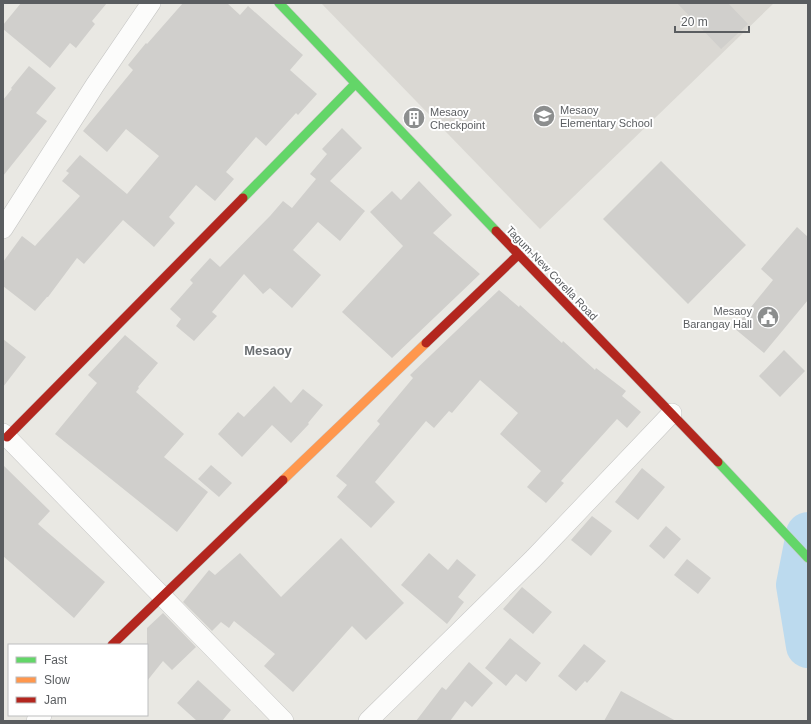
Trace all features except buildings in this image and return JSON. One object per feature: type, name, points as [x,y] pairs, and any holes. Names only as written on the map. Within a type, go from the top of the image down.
[{"type":"street","points":[[3,229],[91,92],[151,3]]},
{"type":"street","name":"Tagum-New Corella Road","points":[[279,3],[518,255],[672,413],[808,558]]},
{"type":"street","points":[[284,721],[5,435],[355,84]]},
{"type":"street","points":[[113,644],[518,255]]},
{"type":"street","points":[[368,721],[534,558],[672,413]]},
{"type":"shaded area","name":"Mesaoy Elementary School","points":[[321,3],[774,3],[540,229]]},
{"type":"waterway","points":[[808,534],[798,585],[808,646]]},
{"type":"traffic: fast","points":[[279,3],[496,231]]},
{"type":"traffic: fast","points":[[243,198],[355,84]]},
{"type":"traffic: fast","points":[[718,462],[808,558]]},
{"type":"traffic: slow","points":[[283,480],[426,343]]},
{"type":"traffic: jam","points":[[7,437],[243,198]]},
{"type":"traffic: jam","points":[[496,231],[718,462]]},
{"type":"traffic: jam","points":[[426,343],[518,255]]},
{"type":"traffic: jam","points":[[113,644],[283,480]]},
{"type":"place","name":"Mesaoy Elementary School","points":[[544,116]]},
{"type":"place","name":"Mesaoy Checkpoint","points":[[414,118]]},
{"type":"place","name":"Mesaoy Barangay Hall","points":[[768,317]]},
{"type":"district","name":"Mesaoy","points":[[268,350]]}]
